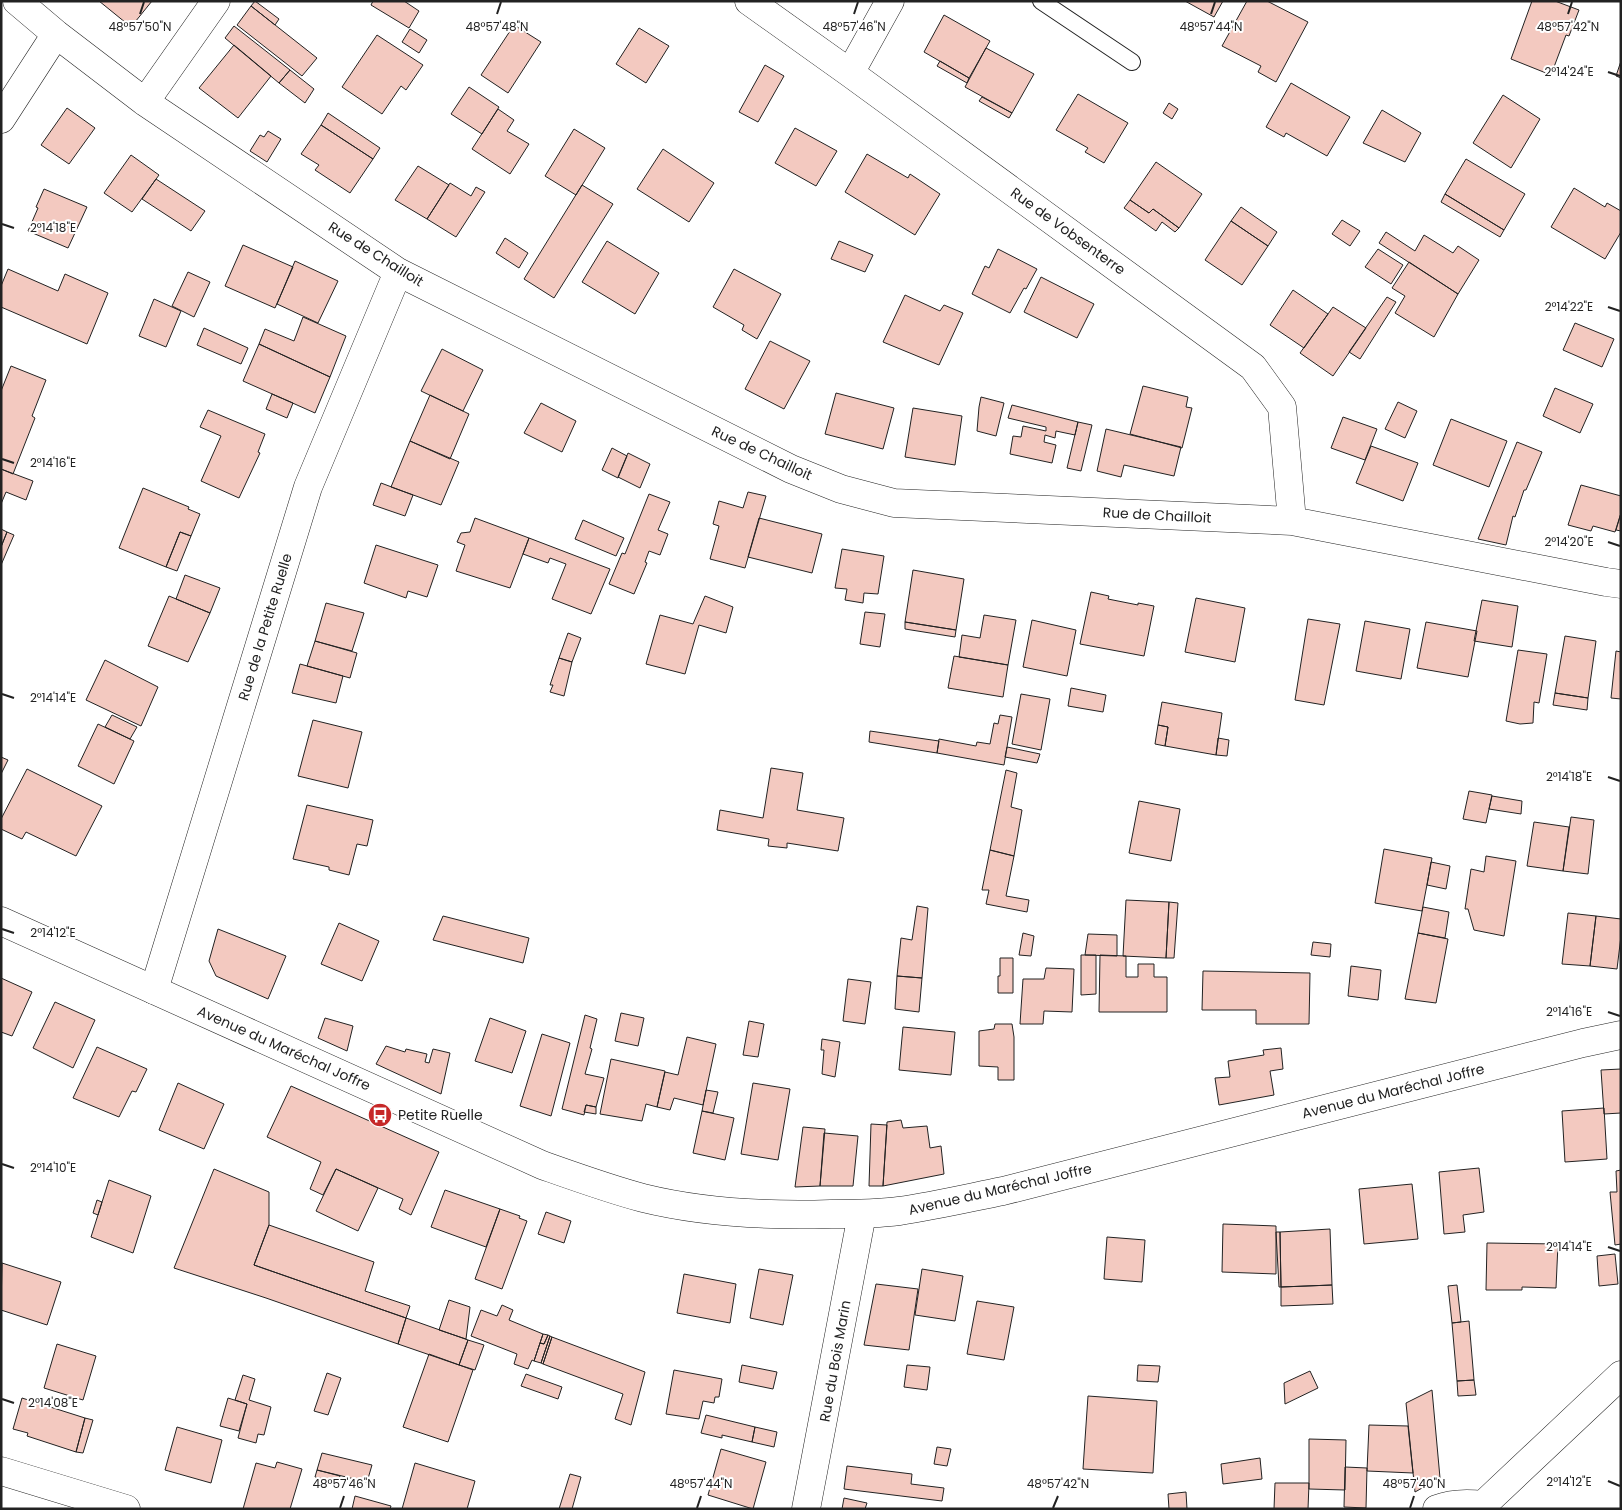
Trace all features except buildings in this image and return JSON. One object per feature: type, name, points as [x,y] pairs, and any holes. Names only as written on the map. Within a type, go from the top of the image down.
[{"type":"street","name":"Rue de Chailloit","points":[[17,1],[56,34],[145,102],[398,272],[791,469],[841,489],[894,503],[1292,521],[1621,584]]},
{"type":"street","points":[[145,102],[216,1]]},
{"type":"street","name":"Rue de Vobsenterre","points":[[749,1],[1253,367],[1282,407],[1292,521]]},
{"type":"street","points":[[850,73],[890,1]]},
{"type":"street","points":[[1,119],[56,34]]},
{"type":"street","name":"Rue de la Petite Ruelle","points":[[154,990],[308,487],[398,272]]},
{"type":"street","name":"Avenue du Maréchal Joffre","points":[[1,921],[542,1165],[596,1185],[645,1198],[716,1210],[780,1215],[862,1214],[897,1211],[1003,1191],[1573,1045],[1621,1035]]},
{"type":"street","name":"Rue du Bois Marin","points":[[806,1509],[862,1214]]},
{"type":"street","points":[[1437,1509],[1444,1506],[1466,1503],[1482,1507],[1621,1375]]},
{"type":"street","points":[[1,1471],[126,1509]]},
{"type":"lane","points":[[1041,1],[1132,62]]},
{"type":"place","name":"Petite Ruelle","points":[[380,1115]]}]
